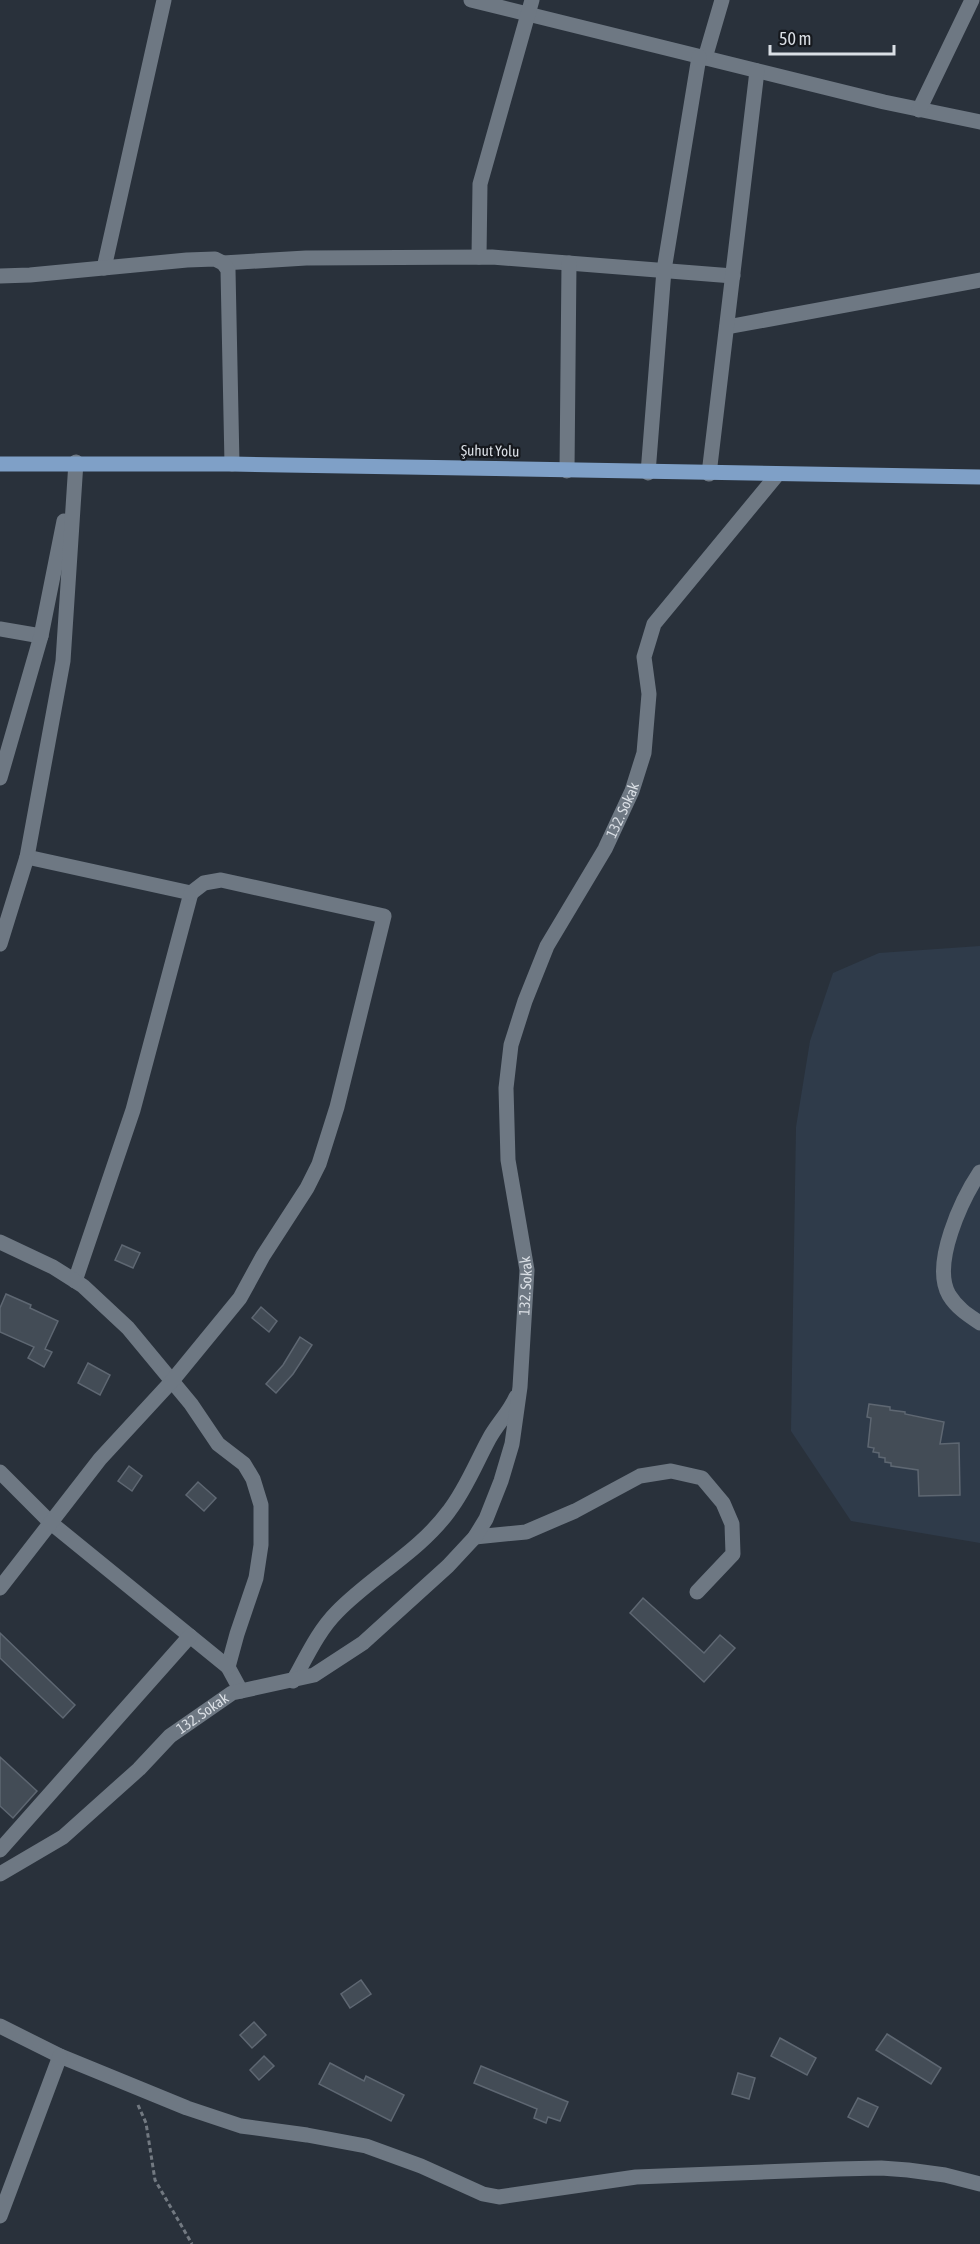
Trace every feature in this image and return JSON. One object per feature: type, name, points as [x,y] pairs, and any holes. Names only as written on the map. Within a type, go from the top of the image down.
[{"type":"main road","name":"Şuhut Yolu","points":[[0,464],[76,462],[232,464],[980,477]]},
{"type":"street","points":[[104,268],[164,0]]},
{"type":"street","points":[[471,0],[530,7],[702,57],[919,110],[980,122]]},
{"type":"street","points":[[648,473],[664,270],[702,57],[722,0]]},
{"type":"street","points":[[919,110],[972,0]]},
{"type":"street","points":[[479,257],[480,184],[530,7]]},
{"type":"street","points":[[709,474],[757,71]]},
{"type":"street","points":[[223,263],[306,258],[479,257],[733,276]]},
{"type":"street","points":[[0,276],[187,260],[215,259],[223,263],[228,270],[232,464]]},
{"type":"street","points":[[567,471],[569,263]]},
{"type":"street","points":[[727,327],[980,280]]},
{"type":"street","points":[[0,778],[41,636],[76,462]]},
{"type":"street","points":[[1,936],[27,857],[63,661],[76,462]]},
{"type":"street","name":"132. Sokak","points":[[0,1874],[63,1837],[139,1769],[170,1736],[232,1693],[314,1675],[363,1643],[448,1566],[475,1537],[486,1519],[512,1444],[520,1388],[527,1270],[508,1160],[506,1088],[511,1045],[525,1001],[548,946],[605,849],[632,791],[644,753],[649,694],[644,657],[654,624],[777,475]]},
{"type":"street","points":[[0,629],[41,636]]},
{"type":"street","points":[[27,857],[191,893]]},
{"type":"street","points":[[0,1588],[100,1459],[172,1381],[240,1298],[263,1256],[307,1188],[319,1164],[337,1107],[384,916],[221,880],[204,883],[191,893],[134,1110],[75,1281]]},
{"type":"street","points":[[980,1172],[960,1210],[948,1244],[944,1265],[948,1294],[961,1311],[980,1323]]},
{"type":"street","points":[[0,1242],[53,1267],[75,1281],[128,1328],[191,1404],[218,1444],[244,1464],[253,1479],[261,1505],[261,1545],[256,1578],[228,1667]]},
{"type":"street","points":[[292,1681],[335,1614],[357,1593],[426,1537],[449,1512],[474,1471],[489,1438],[512,1406],[520,1388]]},
{"type":"street","points":[[475,1537],[526,1532],[575,1511],[640,1476],[671,1471],[702,1478],[723,1503],[732,1524],[733,1554],[697,1592]]},
{"type":"street","points":[[0,1472],[51,1523],[228,1667],[241,1691]]},
{"type":"street","points":[[0,1850],[190,1636]]},
{"type":"street","points":[[0,2026],[60,2056],[187,2108],[241,2126],[366,2146],[421,2166],[483,2194],[499,2197],[636,2177],[881,2168],[945,2175],[980,2184]]},
{"type":"street","points":[[0,2216],[60,2056]]},
{"type":"path","points":[[129,2084],[146,2123],[155,2180],[192,2244]]},
{"type":"shaded area","points":[[980,946],[980,1543],[851,1521],[791,1431],[796,1127],[810,1041],[833,973],[879,953]]},
{"type":"building","points":[[122,1245],[140,1253],[133,1268],[115,1260]]},
{"type":"building","points":[[6,1294],[58,1321],[45,1349],[52,1352],[44,1367],[28,1358],[34,1347],[0,1332],[0,1308]]},
{"type":"building","points":[[261,1307],[277,1321],[269,1332],[252,1318]]},
{"type":"building","points":[[300,1337],[312,1345],[293,1374],[276,1393],[266,1384],[283,1365]]},
{"type":"building","points":[[88,1363],[110,1375],[100,1395],[78,1383]]},
{"type":"building","points":[[869,1404],[890,1407],[890,1410],[944,1422],[940,1444],[959,1443],[960,1495],[919,1496],[918,1470],[891,1466],[891,1463],[885,1462],[885,1458],[879,1457],[879,1453],[873,1452],[874,1448],[868,1447],[871,1418],[867,1417]]},
{"type":"building","points":[[129,1466],[142,1476],[132,1491],[118,1481]]},
{"type":"building","points":[[198,1482],[216,1498],[204,1511],[186,1495]]},
{"type":"building","points":[[643,1598],[704,1653],[720,1635],[735,1648],[704,1682],[630,1613]]},
{"type":"building","points":[[0,1633],[75,1705],[63,1718],[0,1658]]},
{"type":"building","points":[[0,1757],[37,1791],[13,1818],[0,1806]]},
{"type":"building","points":[[361,1980],[371,1994],[350,2008],[341,1994]]},
{"type":"building","points":[[254,2022],[266,2035],[252,2048],[240,2035]]},
{"type":"building","points":[[887,2034],[941,2068],[931,2084],[876,2050]]},
{"type":"building","points":[[780,2038],[816,2058],[807,2075],[771,2056]]},
{"type":"building","points":[[264,2056],[274,2066],[259,2080],[250,2070]]},
{"type":"building","points":[[330,2063],[364,2081],[366,2076],[404,2095],[391,2121],[319,2084]]},
{"type":"building","points":[[481,2066],[568,2102],[560,2121],[548,2117],[546,2123],[534,2118],[537,2109],[474,2083]]},
{"type":"building","points":[[738,2073],[755,2078],[749,2099],[732,2094]]},
{"type":"building","points":[[858,2098],[878,2107],[868,2127],[848,2117]]}]
